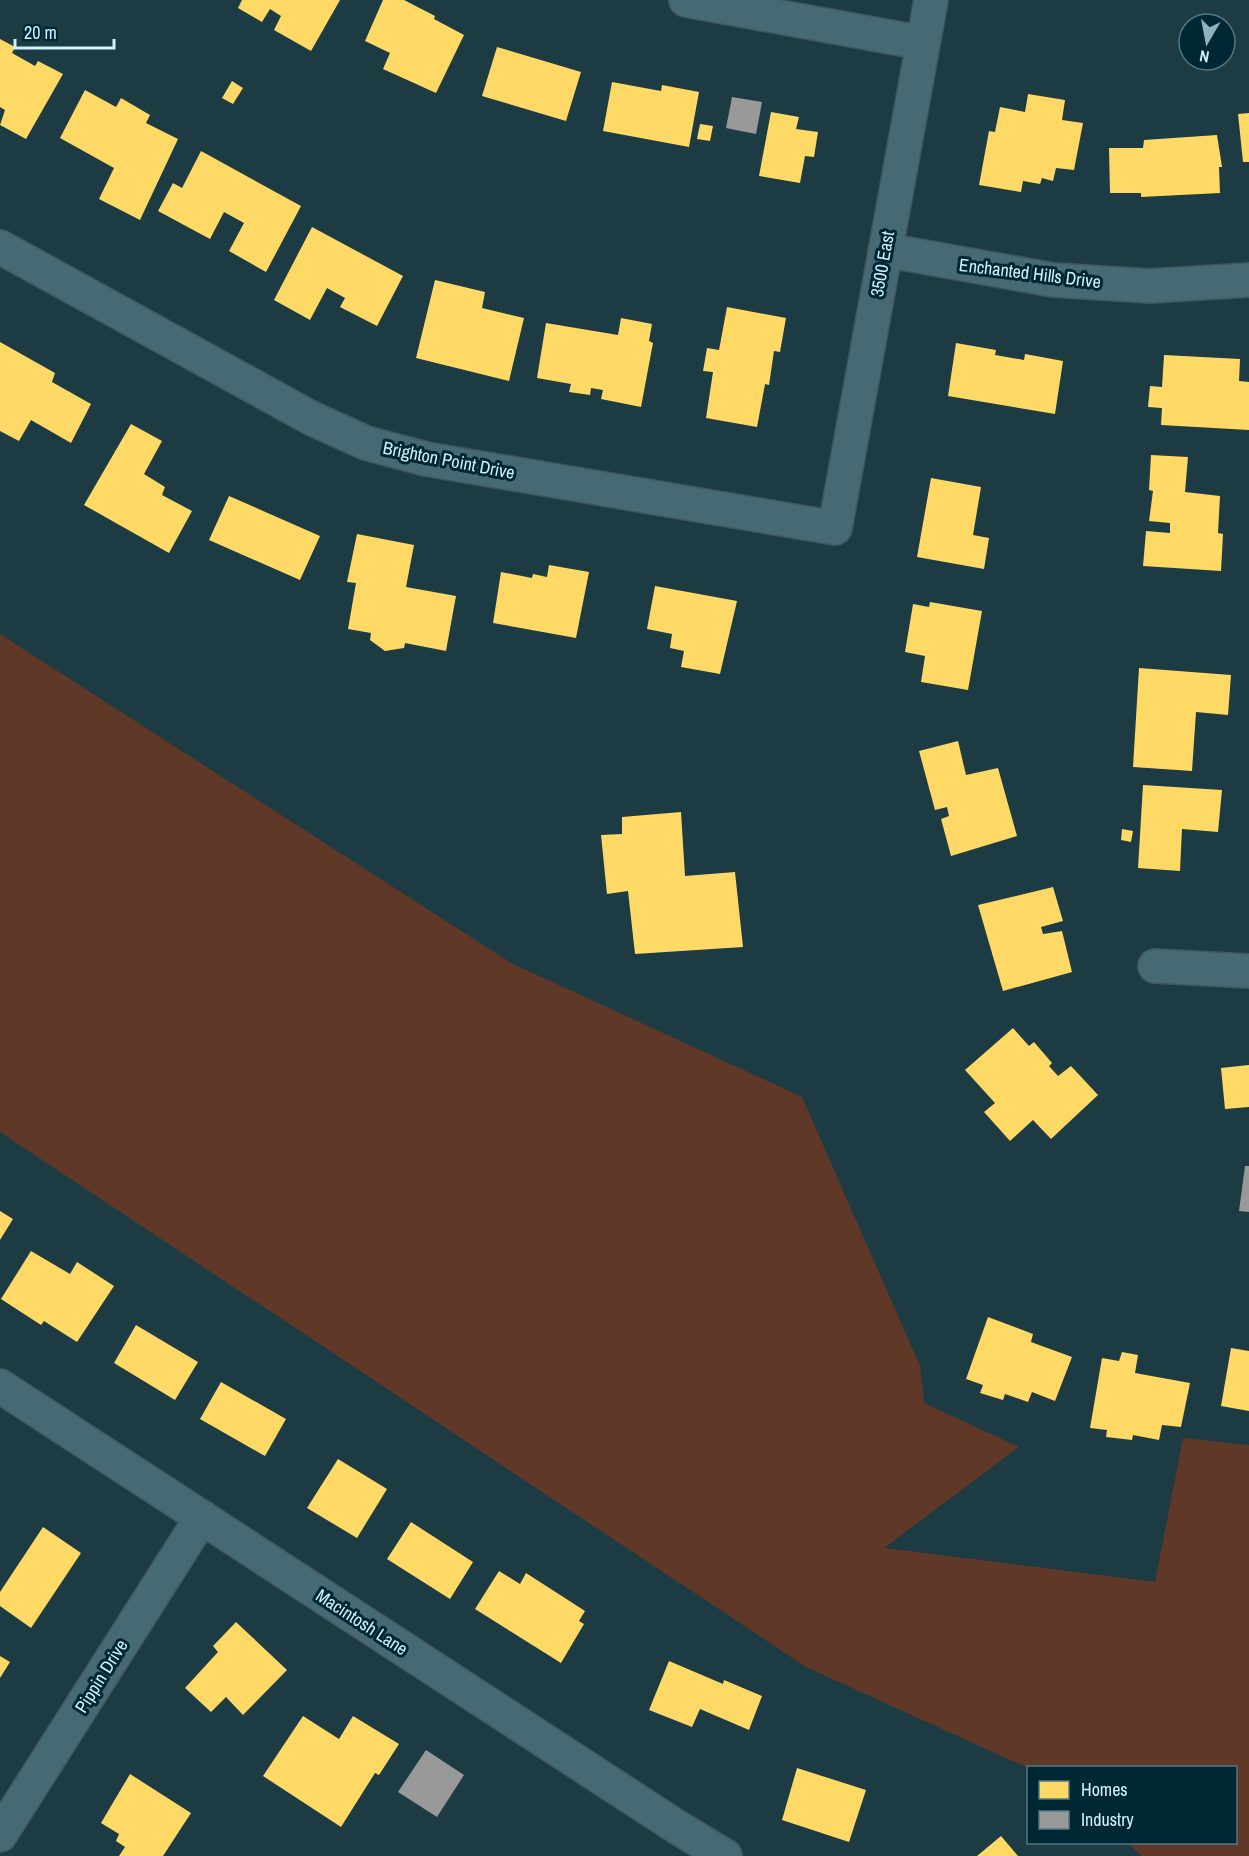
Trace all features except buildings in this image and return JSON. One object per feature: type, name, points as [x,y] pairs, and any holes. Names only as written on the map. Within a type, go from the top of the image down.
[{"type":"street","points":[[686,0],[923,43]]},
{"type":"street","name":"3500 East","points":[[835,528],[931,0]]},
{"type":"street","name":"Brighton Point Drive","points":[[0,246],[266,394],[366,443],[426,459],[835,528]]},
{"type":"street","name":"Enchanted Hills Drive","points":[[885,250],[1053,280],[1150,286],[1249,280]]},
{"type":"street","points":[[1155,966],[1249,971]]},
{"type":"street","name":"Macintosh Lane","points":[[0,1386],[725,1856]]},
{"type":"street","name":"Pippin Drive","points":[[0,1835],[202,1517]]},
{"type":"shaded area","points":[[0,634],[511,963],[802,1097],[920,1366],[924,1403],[1019,1447],[884,1548],[1155,1582],[1183,1438],[1249,1445],[1249,1856],[1142,1856],[1128,1844],[1237,1844],[1237,1766],[1027,1768],[806,1667],[0,1132]]}]
